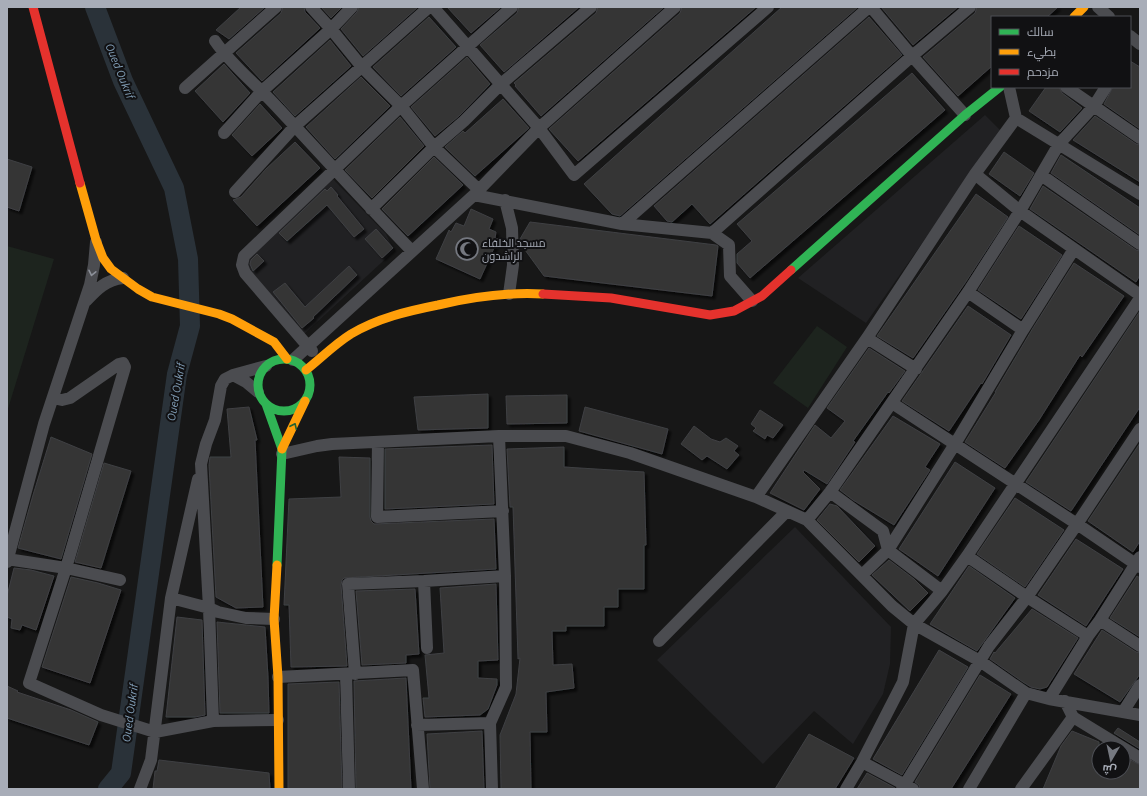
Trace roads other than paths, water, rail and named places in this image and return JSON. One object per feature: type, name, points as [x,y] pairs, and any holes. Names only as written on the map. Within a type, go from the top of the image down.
[{"type":"street","points":[[33,7],[96,240],[103,258],[111,269],[138,289],[152,297],[206,310],[232,319],[274,342],[283,353],[290,359],[298,362],[306,370],[309,376],[310,389],[282,452]]},
{"type":"street","points":[[185,88],[223,52],[276,7]]},
{"type":"street","points":[[311,7],[331,28],[362,67],[401,106],[434,147],[476,193],[622,224],[712,233],[728,245],[730,276],[752,301]]},
{"type":"street","points":[[224,133],[262,91],[352,7]]},
{"type":"street","points":[[235,192],[295,126],[429,7]]},
{"type":"street","points":[[433,7],[539,128],[574,175],[768,7]]},
{"type":"street","points":[[318,358],[245,273],[242,260],[247,252],[401,106],[512,7]]},
{"type":"street","points":[[370,209],[501,84],[591,7]]},
{"type":"street","points":[[140,789],[151,760],[170,598],[206,444],[217,414],[221,386],[225,379],[267,359],[290,359],[308,346],[476,193],[539,128],[675,7]]},
{"type":"street","points":[[622,224],[870,7],[966,115]]},
{"type":"street","points":[[712,233],[912,56],[970,7]]},
{"type":"street","points":[[1075,16],[1084,7]]},
{"type":"street","points":[[1098,7],[1108,16]]},
{"type":"street","points":[[216,41],[223,52],[295,126],[370,209],[412,251]]},
{"type":"street","points":[[306,370],[318,358],[351,334],[392,316],[474,297],[531,293],[612,298],[710,315],[734,311],[762,296],[966,115],[999,88]]},
{"type":"street","points":[[1009,88],[1016,118],[1140,194]]},
{"type":"street","points":[[1067,88],[1140,138]]},
{"type":"street","points":[[807,520],[830,492],[968,292],[1020,211],[1059,144],[1094,106],[1105,88]]},
{"type":"street","points":[[756,497],[868,338],[975,174],[1016,118]]},
{"type":"street","points":[[975,174],[1020,211],[1140,295]]},
{"type":"street","points":[[1041,175],[1140,244]]},
{"type":"street","points":[[505,200],[512,228],[513,266],[509,294]]},
{"type":"street","points":[[96,240],[94,265],[90,285],[44,424],[7,560],[66,568],[120,580]]},
{"type":"street","points":[[862,575],[888,550],[955,444],[1023,330],[1074,249]]},
{"type":"street","points":[[83,305],[95,291],[106,282],[123,278]]},
{"type":"street","points":[[968,292],[1023,330]]},
{"type":"street","points":[[846,789],[862,762],[903,682],[914,624],[942,591],[967,556],[1140,298]]},
{"type":"street","points":[[256,331],[267,359],[258,380],[258,392],[261,399],[266,404],[278,411],[286,412],[300,406],[305,402]]},
{"type":"street","points":[[868,338],[916,369]]},
{"type":"street","points":[[53,398],[62,400],[70,398],[119,364],[123,363],[125,367],[66,568],[29,683],[101,715],[155,732],[213,721],[278,720]]},
{"type":"street","points":[[233,375],[246,382],[258,392]]},
{"type":"street","points":[[892,403],[1138,563],[1088,636],[1049,699]]},
{"type":"street","points":[[266,404],[282,452],[274,619],[278,677],[279,789]]},
{"type":"street","points":[[862,762],[907,787],[988,646],[1027,597],[1140,429]]},
{"type":"street","points":[[492,789],[490,724],[506,687],[503,511],[498,436]]},
{"type":"street","points":[[282,452],[317,446],[378,442],[498,436],[566,436],[630,453],[756,497],[807,520],[892,606],[914,624],[980,661],[1026,693],[1049,699],[1140,715]]},
{"type":"street","points":[[378,442],[377,517],[503,511]]},
{"type":"street","points":[[201,464],[209,608],[213,721]]},
{"type":"street","points":[[830,492],[883,531],[888,550],[942,591]]},
{"type":"street","points":[[659,641],[787,511]]},
{"type":"street","points":[[967,556],[1088,636]]},
{"type":"street","points":[[349,789],[351,674],[348,584],[505,576]]},
{"type":"street","points":[[424,581],[427,648]]},
{"type":"street","points":[[170,598],[209,608],[218,612],[246,618],[274,619]]},
{"type":"street","points":[[1100,620],[1140,646]]},
{"type":"street","points":[[278,677],[413,670],[423,789]]},
{"type":"street","points":[[1123,712],[1140,685]]},
{"type":"street","points":[[969,789],[1026,693]]},
{"type":"street","points":[[1065,701],[1073,717],[1140,758]]},
{"type":"street","points":[[1021,789],[1073,717]]},
{"type":"street","points":[[417,725],[490,724]]},
{"type":"street","points":[[145,777],[146,789]]},
{"type":"waterway","name":"Oued Oukrif","points":[[95,7],[123,81],[174,188],[188,259],[190,326],[177,374],[121,773],[108,789]]},
{"type":"place","name":"مسجد الخلفاء الراشدون","points":[[467,249]]}]
